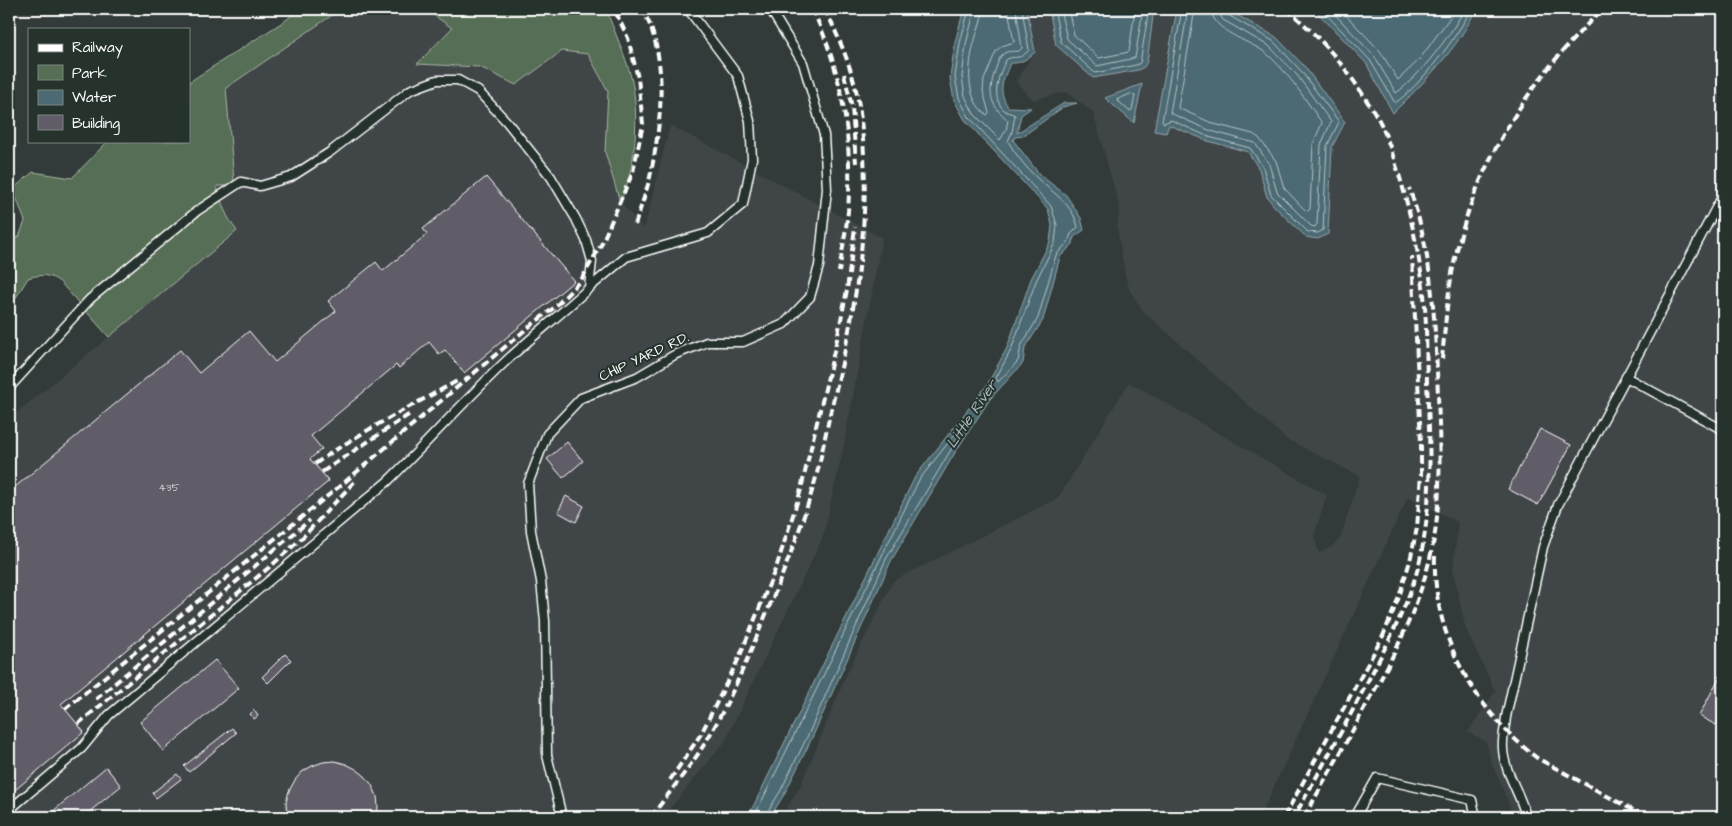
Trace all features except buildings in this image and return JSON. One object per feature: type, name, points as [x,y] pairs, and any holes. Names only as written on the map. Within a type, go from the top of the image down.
[{"type":"lane","points":[[9,808],[82,748],[109,715],[388,481],[426,444],[468,398],[508,360],[626,257],[708,232],[743,204],[752,159],[750,121],[738,76],[688,9]]},
{"type":"lane","name":"CHIP YARD RD.","points":[[562,817],[547,756],[545,620],[541,581],[531,531],[528,484],[546,434],[581,398],[637,377],[676,354],[707,342],[744,342],[784,324],[810,296],[819,266],[827,190],[824,136],[803,63],[770,9]]},
{"type":"lane","points":[[9,388],[90,299],[197,211],[241,182],[260,186],[291,178],[330,152],[410,90],[437,80],[458,80],[478,91],[507,122],[551,178],[576,219],[586,240],[592,261],[589,288]]},
{"type":"lane","points":[[1526,817],[1504,758],[1503,742],[1506,717],[1543,547],[1558,505],[1723,195]]},
{"type":"lane","points":[[1626,377],[1723,430]]},
{"type":"lane","points":[[1355,817],[1377,778],[1472,800],[1476,817]]},
{"type":"shaded area","points":[[341,9],[425,9],[452,28],[417,64],[480,67],[516,85],[562,51],[588,53],[608,91],[605,152],[620,202],[644,229],[670,125],[882,238],[844,445],[823,537],[724,743],[663,817],[9,817],[9,419],[237,231],[229,221],[220,203],[217,186],[228,186],[234,181],[226,88]]},
{"type":"shaded area","points":[[1022,9],[1723,9],[1723,817],[1512,817],[1509,804],[1492,764],[1486,742],[1468,732],[1495,691],[1465,627],[1453,569],[1458,522],[1408,497],[1260,817],[781,817],[801,785],[847,673],[893,581],[1058,498],[1129,382],[1327,495],[1314,536],[1319,553],[1330,548],[1340,539],[1360,476],[1286,439],[1143,311],[1130,291],[1126,280],[1117,228],[1120,209],[1093,112],[1066,92],[1033,100],[1016,82],[1031,56]]},
{"type":"green space","points":[[299,9],[341,9],[226,88],[234,181],[228,186],[217,186],[224,210],[237,231],[109,337],[60,282],[52,277],[41,275],[28,278],[9,309],[9,241],[19,237],[25,221],[13,189],[33,172],[72,178],[107,142],[190,142],[190,81],[286,20]]},
{"type":"green space","points":[[425,9],[606,9],[629,68],[634,91],[636,123],[633,158],[630,174],[620,202],[605,152],[608,91],[588,54],[562,51],[516,85],[480,67],[417,64],[452,28]]},
{"type":"water","name":"Little River","points":[[964,9],[1027,10],[1035,52],[1024,61],[1010,63],[1002,85],[1003,95],[1008,107],[1031,108],[1021,115],[1017,133],[1064,103],[1077,103],[1063,107],[1023,136],[1015,137],[1013,140],[1040,175],[1066,195],[1081,218],[1084,230],[1074,237],[1073,244],[1060,257],[1043,320],[1025,348],[1023,363],[990,399],[956,451],[891,561],[812,738],[785,793],[770,817],[748,817],[915,477],[987,385],[1007,348],[1031,279],[1050,242],[1052,225],[1048,209],[965,120],[954,100],[950,78],[955,42]]},
{"type":"water","points":[[1049,9],[1154,9],[1147,62],[1144,67],[1138,70],[1093,78],[1056,45]]},
{"type":"water","points":[[1177,9],[1226,9],[1276,37],[1305,67],[1345,122],[1332,147],[1328,234],[1318,239],[1306,237],[1275,207],[1267,197],[1259,169],[1248,152],[1208,141],[1169,125],[1166,133],[1154,131]]},
{"type":"water","points":[[1314,9],[1476,9],[1469,24],[1450,51],[1393,113],[1366,63]]},
{"type":"water","points":[[1142,84],[1134,123],[1105,98]]},
{"type":"railway","points":[[65,709],[346,481],[525,330],[555,307],[581,280],[601,245],[633,172],[643,124],[638,78],[628,38],[614,9]]},
{"type":"railway","points":[[635,225],[654,157],[661,92],[657,48],[651,28],[642,9]]},
{"type":"railway","points":[[812,9],[823,32],[831,57],[844,107],[847,133],[849,159],[848,211],[839,272]]},
{"type":"railway","points":[[651,817],[711,733],[746,662],[778,585],[810,499],[839,376],[860,262],[865,184],[857,93],[841,44],[825,9]]},
{"type":"railway","points":[[1286,9],[1320,40],[1350,76],[1379,121],[1396,164],[1418,253],[1424,295],[1429,451],[1427,519],[1419,564],[1410,593],[1398,622],[1377,663],[1294,817]]},
{"type":"railway","points":[[1442,359],[1453,268],[1462,231],[1474,195],[1490,160],[1528,95],[1576,36],[1603,9]]},
{"type":"railway","points":[[844,74],[852,107],[856,163]]},
{"type":"railway","points":[[1304,817],[1398,645],[1418,599],[1432,551],[1436,526],[1440,448],[1433,301],[1427,255],[1409,188]]},
{"type":"railway","points":[[670,780],[701,734],[739,658],[777,565],[800,493],[837,339],[847,290],[855,227]]},
{"type":"railway","points":[[1284,817],[1383,636],[1399,597],[1410,561],[1417,528],[1421,474],[1412,256]]},
{"type":"railway","points":[[315,464],[367,430],[459,380]]},
{"type":"railway","points":[[322,472],[410,414]]},
{"type":"railway","points":[[78,724],[272,565],[302,538],[355,481]]},
{"type":"railway","points":[[96,699],[310,520]]},
{"type":"railway","points":[[1435,556],[1436,586],[1441,615],[1450,642],[1462,669],[1494,717],[1537,758],[1646,817]]}]
